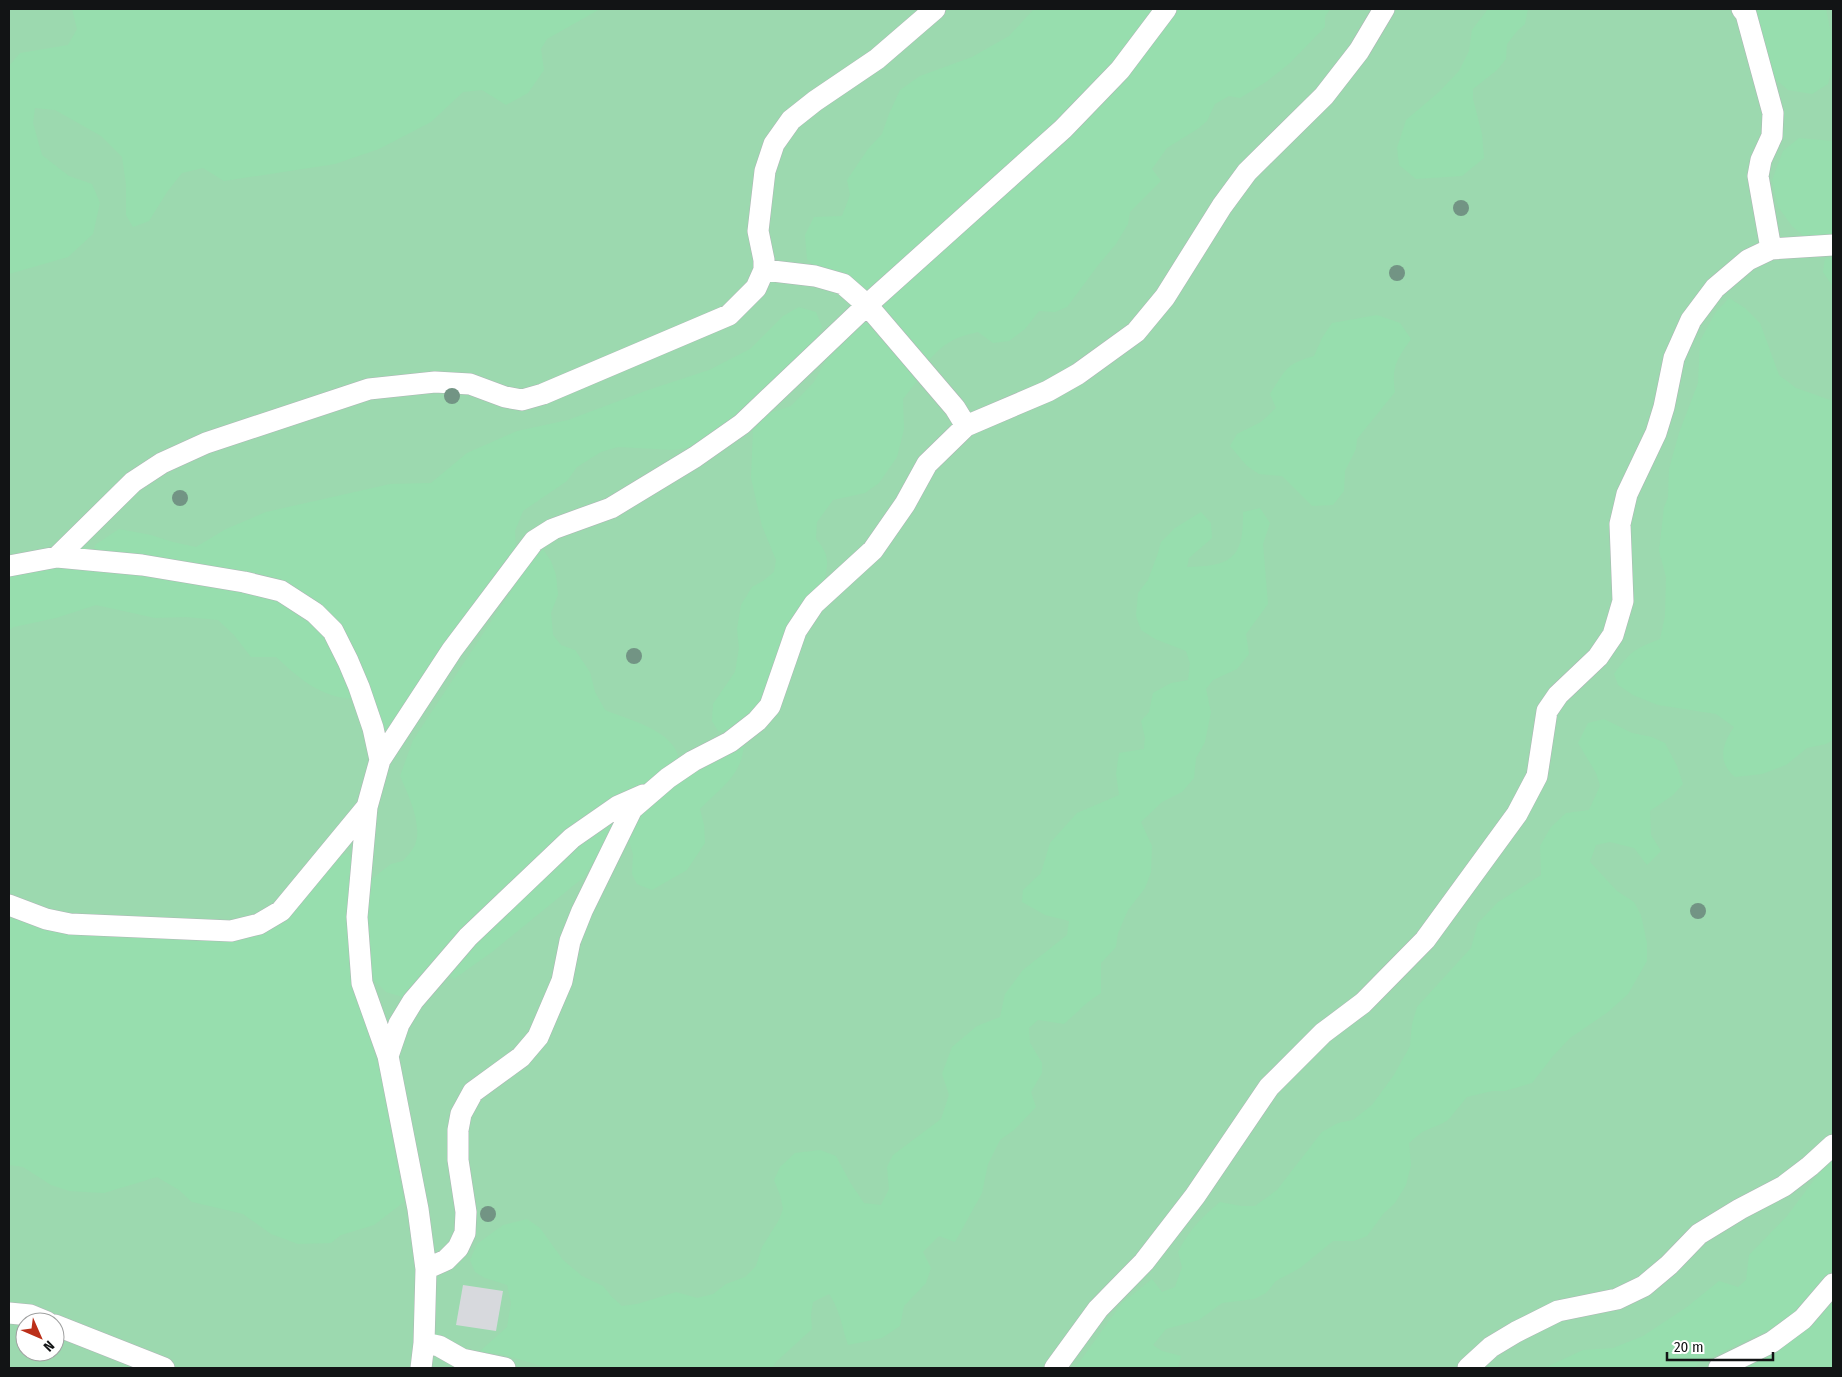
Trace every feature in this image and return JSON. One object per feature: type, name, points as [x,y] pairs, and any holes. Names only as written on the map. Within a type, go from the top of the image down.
[{"type":"lane","points":[[57,557],[133,482],[162,464],[206,443],[369,389],[434,382],[470,384],[505,397],[522,400],[543,394],[729,315],[756,288],[764,270],[764,260],[758,231],[764,171],[774,144],[791,120],[815,101],[877,59],[935,9]]},
{"type":"lane","points":[[421,1368],[424,1343],[426,1269],[418,1209],[388,1056],[362,983],[357,917],[367,807],[380,760],[452,650],[534,541],[553,528],[611,508],[695,457],[742,424],[867,305],[1063,129],[1120,70],[1166,9]]},
{"type":"lane","points":[[426,1269],[446,1260],[458,1248],[465,1233],[466,1212],[458,1160],[458,1130],[461,1114],[473,1092],[521,1057],[538,1038],[562,982],[570,941],[582,911],[632,810],[654,790],[693,760],[730,742],[757,721],[770,706],[796,631],[814,604],[873,550],[905,504],[927,464],[966,426],[1048,391],[1078,374],[1136,332],[1165,297],[1222,206],[1247,172],[1324,96],[1359,51],[1384,9]]},
{"type":"lane","points":[[1742,9],[1746,14],[1773,113],[1772,136],[1761,160],[1758,176],[1771,249]]},
{"type":"lane","points":[[1055,1368],[1098,1309],[1144,1262],[1195,1196],[1269,1087],[1323,1033],[1363,1003],[1425,940],[1517,814],[1537,776],[1547,711],[1558,696],[1598,657],[1613,635],[1623,601],[1620,524],[1627,494],[1656,432],[1664,407],[1674,358],[1691,320],[1715,288],[1748,260],[1771,249],[1833,245]]},
{"type":"lane","points":[[764,270],[815,276],[843,284],[867,305],[955,408],[966,426]]},
{"type":"lane","points":[[9,566],[57,557],[142,565],[244,582],[281,591],[315,613],[333,631],[348,661],[373,728],[380,760]]},
{"type":"lane","points":[[388,1056],[399,1024],[413,1001],[468,937],[572,838],[618,806],[654,790]]},
{"type":"lane","points":[[9,905],[46,919],[70,924],[231,931],[259,924],[281,911],[367,807]]},
{"type":"lane","points":[[1468,1368],[1491,1347],[1516,1332],[1558,1312],[1617,1299],[1644,1286],[1669,1265],[1699,1234],[1740,1209],[1784,1186],[1833,1145]]},
{"type":"lane","points":[[1719,1368],[1772,1342],[1803,1319],[1833,1284]]},
{"type":"lane","points":[[65,1329],[164,1368]]},
{"type":"lane","points":[[424,1343],[439,1346],[462,1359],[505,1368]]},
{"type":"green space","points":[[9,9],[1833,9],[1833,1368],[9,1368]]},
{"type":"green space","points":[[72,9],[600,9],[547,39],[541,49],[544,70],[528,93],[506,105],[482,90],[463,92],[431,122],[379,149],[335,164],[224,181],[203,168],[182,173],[167,192],[149,221],[133,227],[126,215],[126,185],[122,157],[101,136],[55,110],[35,108],[33,123],[42,155],[69,176],[92,184],[100,203],[93,234],[68,257],[9,274],[9,66],[20,53],[68,45],[77,29]]},
{"type":"green space","points":[[1034,9],[1155,9],[1105,74],[1012,165],[869,292],[845,277],[817,269],[807,259],[805,235],[814,217],[842,216],[850,195],[847,180],[868,149],[882,134],[900,90],[920,76],[972,57],[1009,36]]},
{"type":"green space","points":[[1177,9],[1330,9],[1325,17],[1325,27],[1290,63],[1266,82],[1240,98],[1229,96],[1215,104],[1207,121],[1167,148],[1152,169],[1161,181],[1130,212],[1128,224],[1116,244],[1067,307],[1055,312],[1039,311],[1025,329],[1009,341],[993,343],[978,332],[961,337],[948,343],[925,365],[877,307],[1140,60]]},
{"type":"green space","points":[[1488,9],[1528,9],[1525,24],[1507,44],[1506,59],[1497,70],[1473,89],[1473,99],[1482,134],[1484,158],[1462,176],[1416,179],[1399,165],[1397,148],[1406,120],[1439,92],[1459,71],[1469,51],[1472,30]]},
{"type":"green space","points":[[1752,9],[1826,9],[1832,46],[1832,64],[1828,84],[1812,94],[1788,90],[1773,77]]},
{"type":"green space","points":[[1799,138],[1833,141],[1833,237],[1806,238],[1792,226],[1778,207],[1772,180],[1783,151]]},
{"type":"green space","points":[[1825,258],[1833,258],[1833,287],[1823,272]]},
{"type":"green space","points":[[1729,298],[1745,308],[1760,323],[1779,375],[1796,388],[1833,401],[1833,740],[1826,744],[1807,748],[1786,765],[1762,774],[1735,777],[1726,765],[1723,753],[1724,746],[1734,727],[1716,714],[1658,705],[1633,695],[1618,685],[1614,674],[1633,652],[1660,639],[1665,616],[1666,577],[1659,551],[1664,507],[1668,498],[1669,469],[1679,433],[1698,383],[1700,341],[1715,313]]},
{"type":"green space","points":[[799,307],[816,312],[822,327],[816,339],[731,419],[692,447],[673,450],[618,447],[601,452],[577,467],[567,481],[523,511],[515,531],[516,549],[397,719],[384,731],[318,605],[298,589],[274,582],[94,553],[95,545],[119,529],[196,547],[226,529],[266,512],[390,484],[431,483],[467,453],[517,431],[568,420],[648,390],[709,370],[750,349],[783,316]]},
{"type":"green space","points":[[1377,315],[1400,323],[1411,339],[1396,364],[1394,376],[1395,392],[1357,439],[1356,449],[1345,471],[1344,491],[1333,505],[1312,506],[1282,476],[1259,474],[1247,466],[1230,446],[1237,434],[1261,422],[1276,408],[1270,394],[1287,369],[1297,362],[1314,356],[1322,338],[1332,323]]},
{"type":"green space","points":[[865,322],[877,326],[919,375],[917,381],[903,399],[904,429],[897,457],[879,483],[865,493],[833,500],[817,522],[816,539],[826,554],[827,559],[824,581],[762,706],[729,732],[718,731],[712,721],[713,704],[735,672],[739,648],[737,629],[741,605],[752,587],[774,572],[776,560],[762,526],[751,478],[753,430],[769,413],[791,406],[814,382],[826,360]]},
{"type":"green space","points":[[1260,508],[1270,523],[1263,544],[1268,604],[1246,634],[1249,654],[1237,669],[1213,680],[1206,689],[1211,712],[1205,742],[1196,758],[1194,778],[1182,792],[1162,802],[1141,822],[1152,846],[1151,872],[1145,888],[1128,910],[1118,933],[1116,947],[1101,963],[1101,993],[1064,1024],[1038,1020],[1029,1028],[1030,1043],[1042,1063],[1042,1073],[1031,1092],[1036,1107],[1014,1130],[1000,1140],[988,1164],[982,1193],[955,1242],[939,1236],[923,1252],[931,1268],[926,1283],[904,1306],[900,1326],[882,1338],[848,1345],[838,1312],[829,1294],[813,1302],[811,1315],[812,1329],[777,1361],[773,1366],[774,1368],[548,1368],[501,1354],[479,1352],[507,1327],[511,1303],[507,1285],[485,1278],[475,1272],[470,1260],[477,1244],[503,1225],[527,1219],[540,1228],[563,1260],[582,1276],[603,1286],[622,1306],[637,1304],[676,1292],[697,1298],[713,1294],[726,1284],[745,1277],[756,1266],[762,1247],[779,1220],[783,1209],[774,1180],[780,1167],[795,1153],[820,1150],[836,1156],[864,1203],[881,1205],[889,1189],[887,1167],[893,1155],[941,1119],[949,1095],[942,1074],[952,1047],[977,1026],[1000,1017],[1005,994],[1023,970],[1067,935],[1069,921],[1045,915],[1022,902],[1023,890],[1041,873],[1050,843],[1077,813],[1119,795],[1116,774],[1119,753],[1144,749],[1145,738],[1141,721],[1149,712],[1153,693],[1171,683],[1188,680],[1190,664],[1186,651],[1155,639],[1141,630],[1136,616],[1138,593],[1148,580],[1161,542],[1175,528],[1201,512],[1211,523],[1212,538],[1189,558],[1187,567],[1214,565],[1224,562],[1232,557],[1241,540],[1243,512]]},
{"type":"green space","points":[[543,549],[551,561],[556,575],[558,595],[551,613],[553,635],[561,645],[575,650],[590,672],[595,692],[605,710],[637,722],[660,734],[676,750],[679,760],[660,775],[623,794],[406,998],[386,992],[373,979],[365,922],[368,882],[391,864],[403,861],[414,847],[417,837],[416,819],[400,776],[413,740],[531,561]]},
{"type":"green space","points":[[52,562],[167,573],[280,599],[324,633],[355,699],[343,698],[321,691],[303,680],[276,657],[251,657],[234,635],[218,620],[186,617],[155,618],[96,605],[56,618],[14,627],[9,630],[9,572]]},
{"type":"green space","points":[[1604,719],[1632,733],[1652,737],[1665,743],[1677,766],[1683,784],[1673,795],[1650,811],[1651,835],[1661,851],[1647,865],[1634,848],[1610,842],[1596,845],[1590,862],[1617,891],[1634,902],[1641,915],[1647,943],[1647,961],[1628,994],[1608,1012],[1570,1038],[1532,1083],[1505,1091],[1492,1091],[1467,1097],[1448,1120],[1422,1132],[1409,1143],[1411,1165],[1406,1185],[1395,1203],[1384,1213],[1367,1236],[1354,1241],[1333,1241],[1300,1268],[1276,1281],[1266,1293],[1254,1299],[1222,1303],[1199,1320],[1166,1329],[1153,1345],[1162,1351],[1181,1356],[1178,1368],[1075,1368],[1122,1303],[1152,1279],[1162,1292],[1175,1287],[1182,1267],[1178,1252],[1191,1231],[1213,1208],[1220,1202],[1241,1206],[1255,1206],[1277,1190],[1322,1132],[1338,1123],[1353,1120],[1372,1105],[1394,1075],[1410,1046],[1412,1024],[1417,1007],[1471,948],[1478,923],[1498,902],[1541,875],[1540,846],[1551,827],[1566,813],[1589,810],[1600,786],[1596,773],[1578,743],[1588,723]]},
{"type":"green space","points":[[744,745],[739,765],[734,774],[700,809],[704,825],[705,843],[687,870],[652,890],[637,884],[632,874],[633,854],[628,838],[636,818],[676,783],[706,761]]},
{"type":"green space","points":[[622,811],[621,819],[584,877],[492,952],[454,979],[448,973],[470,946],[572,847]]},
{"type":"green space","points":[[347,853],[356,861],[354,985],[379,1068],[404,1202],[374,1225],[341,1235],[331,1243],[298,1244],[271,1234],[243,1214],[192,1202],[179,1190],[157,1177],[104,1193],[69,1191],[51,1185],[23,1167],[9,1165],[9,912],[235,938],[337,857]]},
{"type":"green space","points":[[1833,1160],[1832,1270],[1791,1319],[1699,1363],[1695,1368],[1544,1368],[1583,1350],[1613,1348],[1643,1336],[1687,1307],[1719,1281],[1738,1287],[1746,1280],[1749,1255],[1787,1216],[1817,1176]]},
{"type":"green space","points":[[1833,1296],[1833,1368],[1738,1368]]},
{"type":"building","points":[[463,1285],[503,1291],[496,1331],[456,1325]]}]
